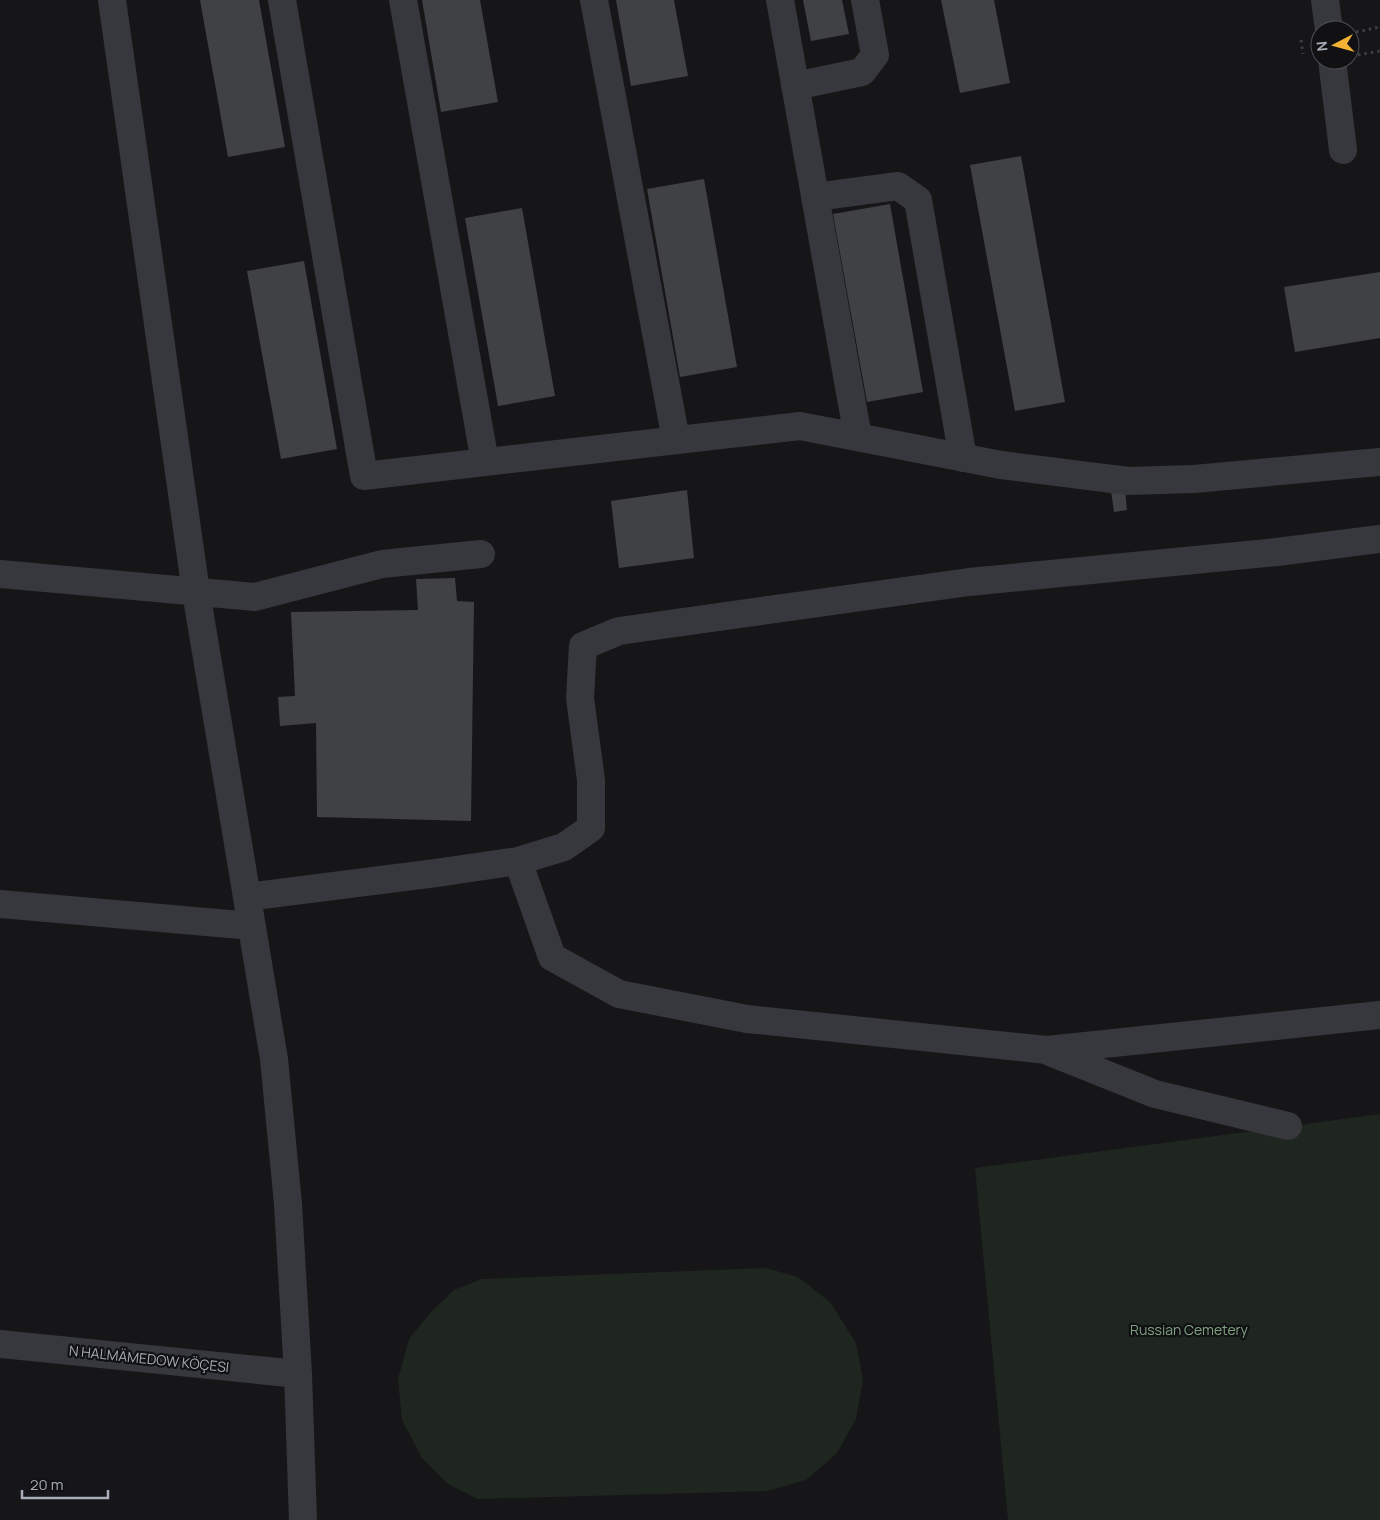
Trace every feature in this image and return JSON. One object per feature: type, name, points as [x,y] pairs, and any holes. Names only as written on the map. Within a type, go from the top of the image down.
[{"type":"street","points":[[112,0],[196,592],[276,1078],[288,1204],[298,1374],[303,1520]]},
{"type":"street","points":[[282,0],[364,476],[800,426],[1001,465],[1128,481],[1194,479],[1380,462]]},
{"type":"street","points":[[403,0],[486,462]]},
{"type":"street","points":[[594,0],[676,440]]},
{"type":"street","points":[[780,0],[858,437]]},
{"type":"street","points":[[795,86],[862,72],[875,55],[865,0]]},
{"type":"street","points":[[1325,0],[1328,20]]},
{"type":"street","points":[[1333,70],[1343,150]]},
{"type":"street","points":[[815,197],[898,186],[918,200],[963,458]]},
{"type":"street","points":[[247,897],[518,861],[564,847],[591,828],[591,780],[580,698],[583,646],[619,631],[969,582],[1277,552],[1380,539]]},
{"type":"street","points":[[0,574],[255,597],[382,564],[481,554]]},
{"type":"street","points":[[518,861],[552,957],[619,994],[747,1019],[1047,1050],[1380,1015]]},
{"type":"street","points":[[0,904],[252,926]]},
{"type":"street","points":[[1047,1050],[1155,1094],[1288,1126]]},
{"type":"street","name":"N HALMÄMEDOW KÖÇESI","points":[[0,1344],[298,1374]]},
{"type":"path","points":[[1360,31],[1380,27]]},
{"type":"path","points":[[1360,54],[1380,51]]},
{"type":"green space","name":"Russian Cemetery","points":[[1380,1114],[1380,1520],[1008,1520],[975,1168]]},
{"type":"green space","points":[[766,1268],[798,1277],[830,1302],[856,1343],[863,1380],[856,1419],[837,1453],[806,1480],[767,1491],[478,1499],[448,1484],[422,1458],[402,1420],[398,1379],[409,1339],[430,1313],[454,1290],[482,1279]]},
{"type":"building","points":[[200,0],[259,0],[285,147],[228,157]]},
{"type":"building","points":[[422,0],[480,0],[498,102],[441,112]]},
{"type":"building","points":[[616,0],[674,0],[688,76],[631,86]]},
{"type":"building","points":[[803,0],[842,0],[849,34],[811,41]]},
{"type":"building","points":[[941,0],[994,0],[1010,83],[960,93]]},
{"type":"building","points":[[1021,156],[1065,402],[1015,411],[970,165]]},
{"type":"building","points":[[704,179],[737,367],[680,377],[647,189]]},
{"type":"building","points":[[890,204],[923,392],[867,402],[833,214]]},
{"type":"building","points":[[522,208],[555,396],[498,406],[465,218]]},
{"type":"building","points":[[304,261],[337,449],[281,459],[247,271]]},
{"type":"building","points":[[1380,272],[1380,338],[1295,352],[1284,287]]},
{"type":"building","points":[[1125,489],[1127,510],[1114,512],[1111,491]]},
{"type":"building","points":[[687,490],[694,558],[619,568],[611,501]]},
{"type":"building","points":[[455,578],[457,601],[474,602],[471,821],[317,817],[316,723],[280,726],[278,697],[295,696],[291,612],[418,610],[416,579]]}]
